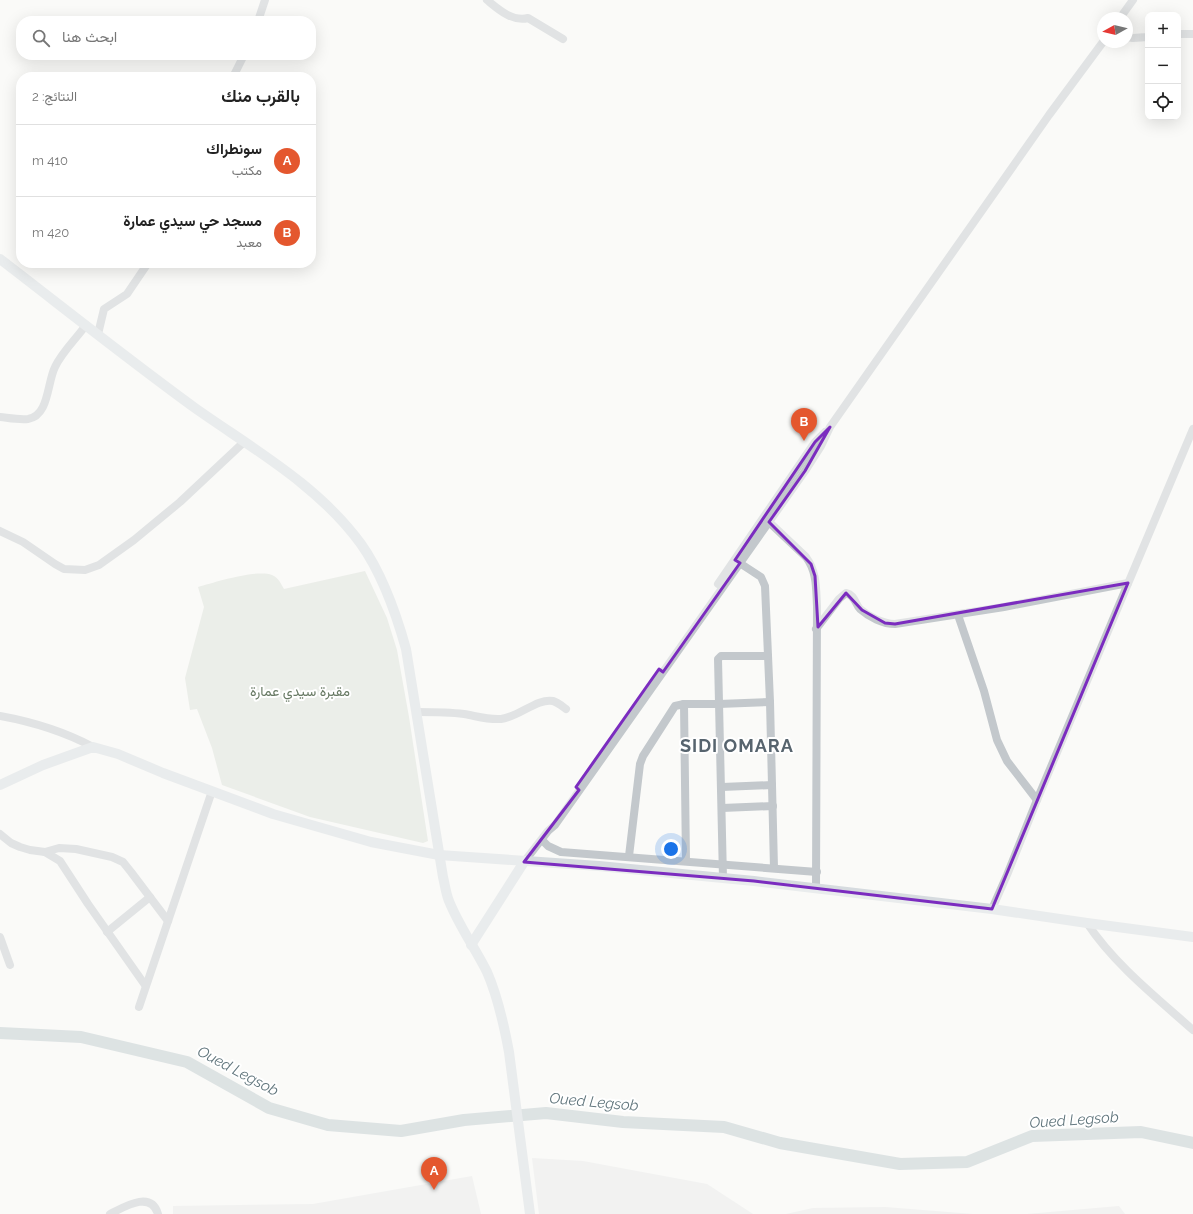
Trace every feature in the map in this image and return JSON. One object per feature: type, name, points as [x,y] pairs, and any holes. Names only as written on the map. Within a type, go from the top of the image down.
[{"type":"main road","points":[[0,259],[195,407],[300,481],[318,496],[361,544],[376,570],[399,624],[406,649],[439,855],[449,900],[471,945],[487,973],[496,998],[509,1052],[530,1214]]},
{"type":"main road","points":[[0,785],[43,765],[93,747],[118,754],[273,814],[370,842],[439,855],[599,866],[723,878],[992,909],[1193,937]]},
{"type":"main road","points":[[471,945],[524,862]]},
{"type":"street","points":[[260,16],[265,0]]},
{"type":"street","points":[[487,0],[510,16],[523,20],[528,18],[563,39]]},
{"type":"street","points":[[1124,12],[1133,0]]},
{"type":"street","points":[[1181,34],[1193,34]]},
{"type":"street","points":[[1133,37],[1145,37]]},
{"type":"street","points":[[737,562],[769,522],[805,471],[821,446],[830,427],[1049,115],[1099,48]]},
{"type":"street","points":[[236,72],[242,60]]},
{"type":"street","points":[[98,334],[104,309],[125,296],[145,268]]},
{"type":"street","points":[[0,417],[29,419],[38,414],[45,402],[48,384],[55,367],[86,325]]},
{"type":"street","points":[[524,862],[548,831],[555,825],[578,789],[737,562],[815,442],[830,427]]},
{"type":"street","points":[[992,909],[1036,800],[1193,429]]},
{"type":"street","points":[[0,531],[22,542],[64,569],[85,570],[99,564],[134,540],[180,502],[244,442]]},
{"type":"street","points":[[769,522],[806,557],[811,564],[816,582],[816,889]]},
{"type":"street","points":[[737,562],[759,576],[763,581],[770,702],[774,868]]},
{"type":"street","points":[[816,629],[839,599],[846,593],[852,595],[862,610],[885,623],[895,624],[958,615],[1128,583]]},
{"type":"street","points":[[958,615],[984,691],[997,740],[1007,761],[1036,800]]},
{"type":"street","points":[[723,878],[724,864],[719,657],[768,656]]},
{"type":"street","points":[[417,712],[446,712],[488,719],[500,719],[511,717],[542,702],[554,702],[566,709]]},
{"type":"street","points":[[629,856],[639,771],[643,756],[675,706],[684,704],[770,702]]},
{"type":"street","points":[[684,704],[686,861]]},
{"type":"street","points":[[0,716],[28,721],[72,736],[93,747]]},
{"type":"street","points":[[722,787],[772,785]]},
{"type":"street","points":[[138,1007],[212,791]]},
{"type":"street","points":[[722,808],[772,806]]},
{"type":"street","points":[[0,834],[11,843],[30,850],[46,852],[59,848],[76,849],[112,857],[123,862],[168,921]]},
{"type":"street","points":[[542,840],[548,846],[561,852],[629,856],[817,872]]},
{"type":"street","points":[[46,852],[60,861],[107,932],[145,985]]},
{"type":"street","points":[[557,864],[561,852]]},
{"type":"street","points":[[599,866],[600,854]]},
{"type":"street","points":[[107,932],[150,897]]},
{"type":"street","points":[[1088,923],[1102,944],[1151,992],[1193,1030]]},
{"type":"street","points":[[0,937],[10,965]]},
{"type":"street","points":[[110,1214],[121,1208],[144,1201],[152,1204],[158,1214]]},
{"type":"highlighted area","points":[[830,427],[805,471],[769,522],[811,564],[815,576],[818,627],[846,593],[862,610],[885,623],[895,624],[1128,583],[992,909],[754,881],[524,862],[579,790],[576,787],[659,669],[663,672],[740,563],[735,560],[815,442]]},
{"type":"shaded area","points":[[532,1158],[583,1161],[707,1184],[753,1214],[539,1214]]},
{"type":"shaded area","points":[[472,1176],[481,1214],[173,1214],[173,1206],[313,1204]]},
{"type":"shaded area","points":[[1119,1206],[1125,1214],[1027,1214]]},
{"type":"shaded area","points":[[885,1207],[973,1214],[786,1214],[813,1208]]},
{"type":"green space","name":"مقبرة سيدي عمارة","points":[[365,571],[387,618],[397,650],[428,841],[423,843],[310,817],[222,785],[212,748],[197,709],[190,710],[185,678],[204,607],[198,587],[246,575],[265,574],[272,575],[280,581],[284,589]]},
{"type":"waterway","name":"Oued Legsob","points":[[0,1033],[81,1037],[187,1062],[269,1108],[328,1125],[401,1131],[464,1120],[546,1113],[623,1122],[724,1127],[780,1143],[900,1164],[967,1162],[1032,1136],[1141,1132],[1193,1143]]},
{"type":"place","name":"مسجد حي سيدي عمارة","points":[[804,441]]},
{"type":"place","name":"سونطراك","points":[[434,1190]]},
{"type":"district","name":"SIDI OMARA","points":[[737,745]]}]
